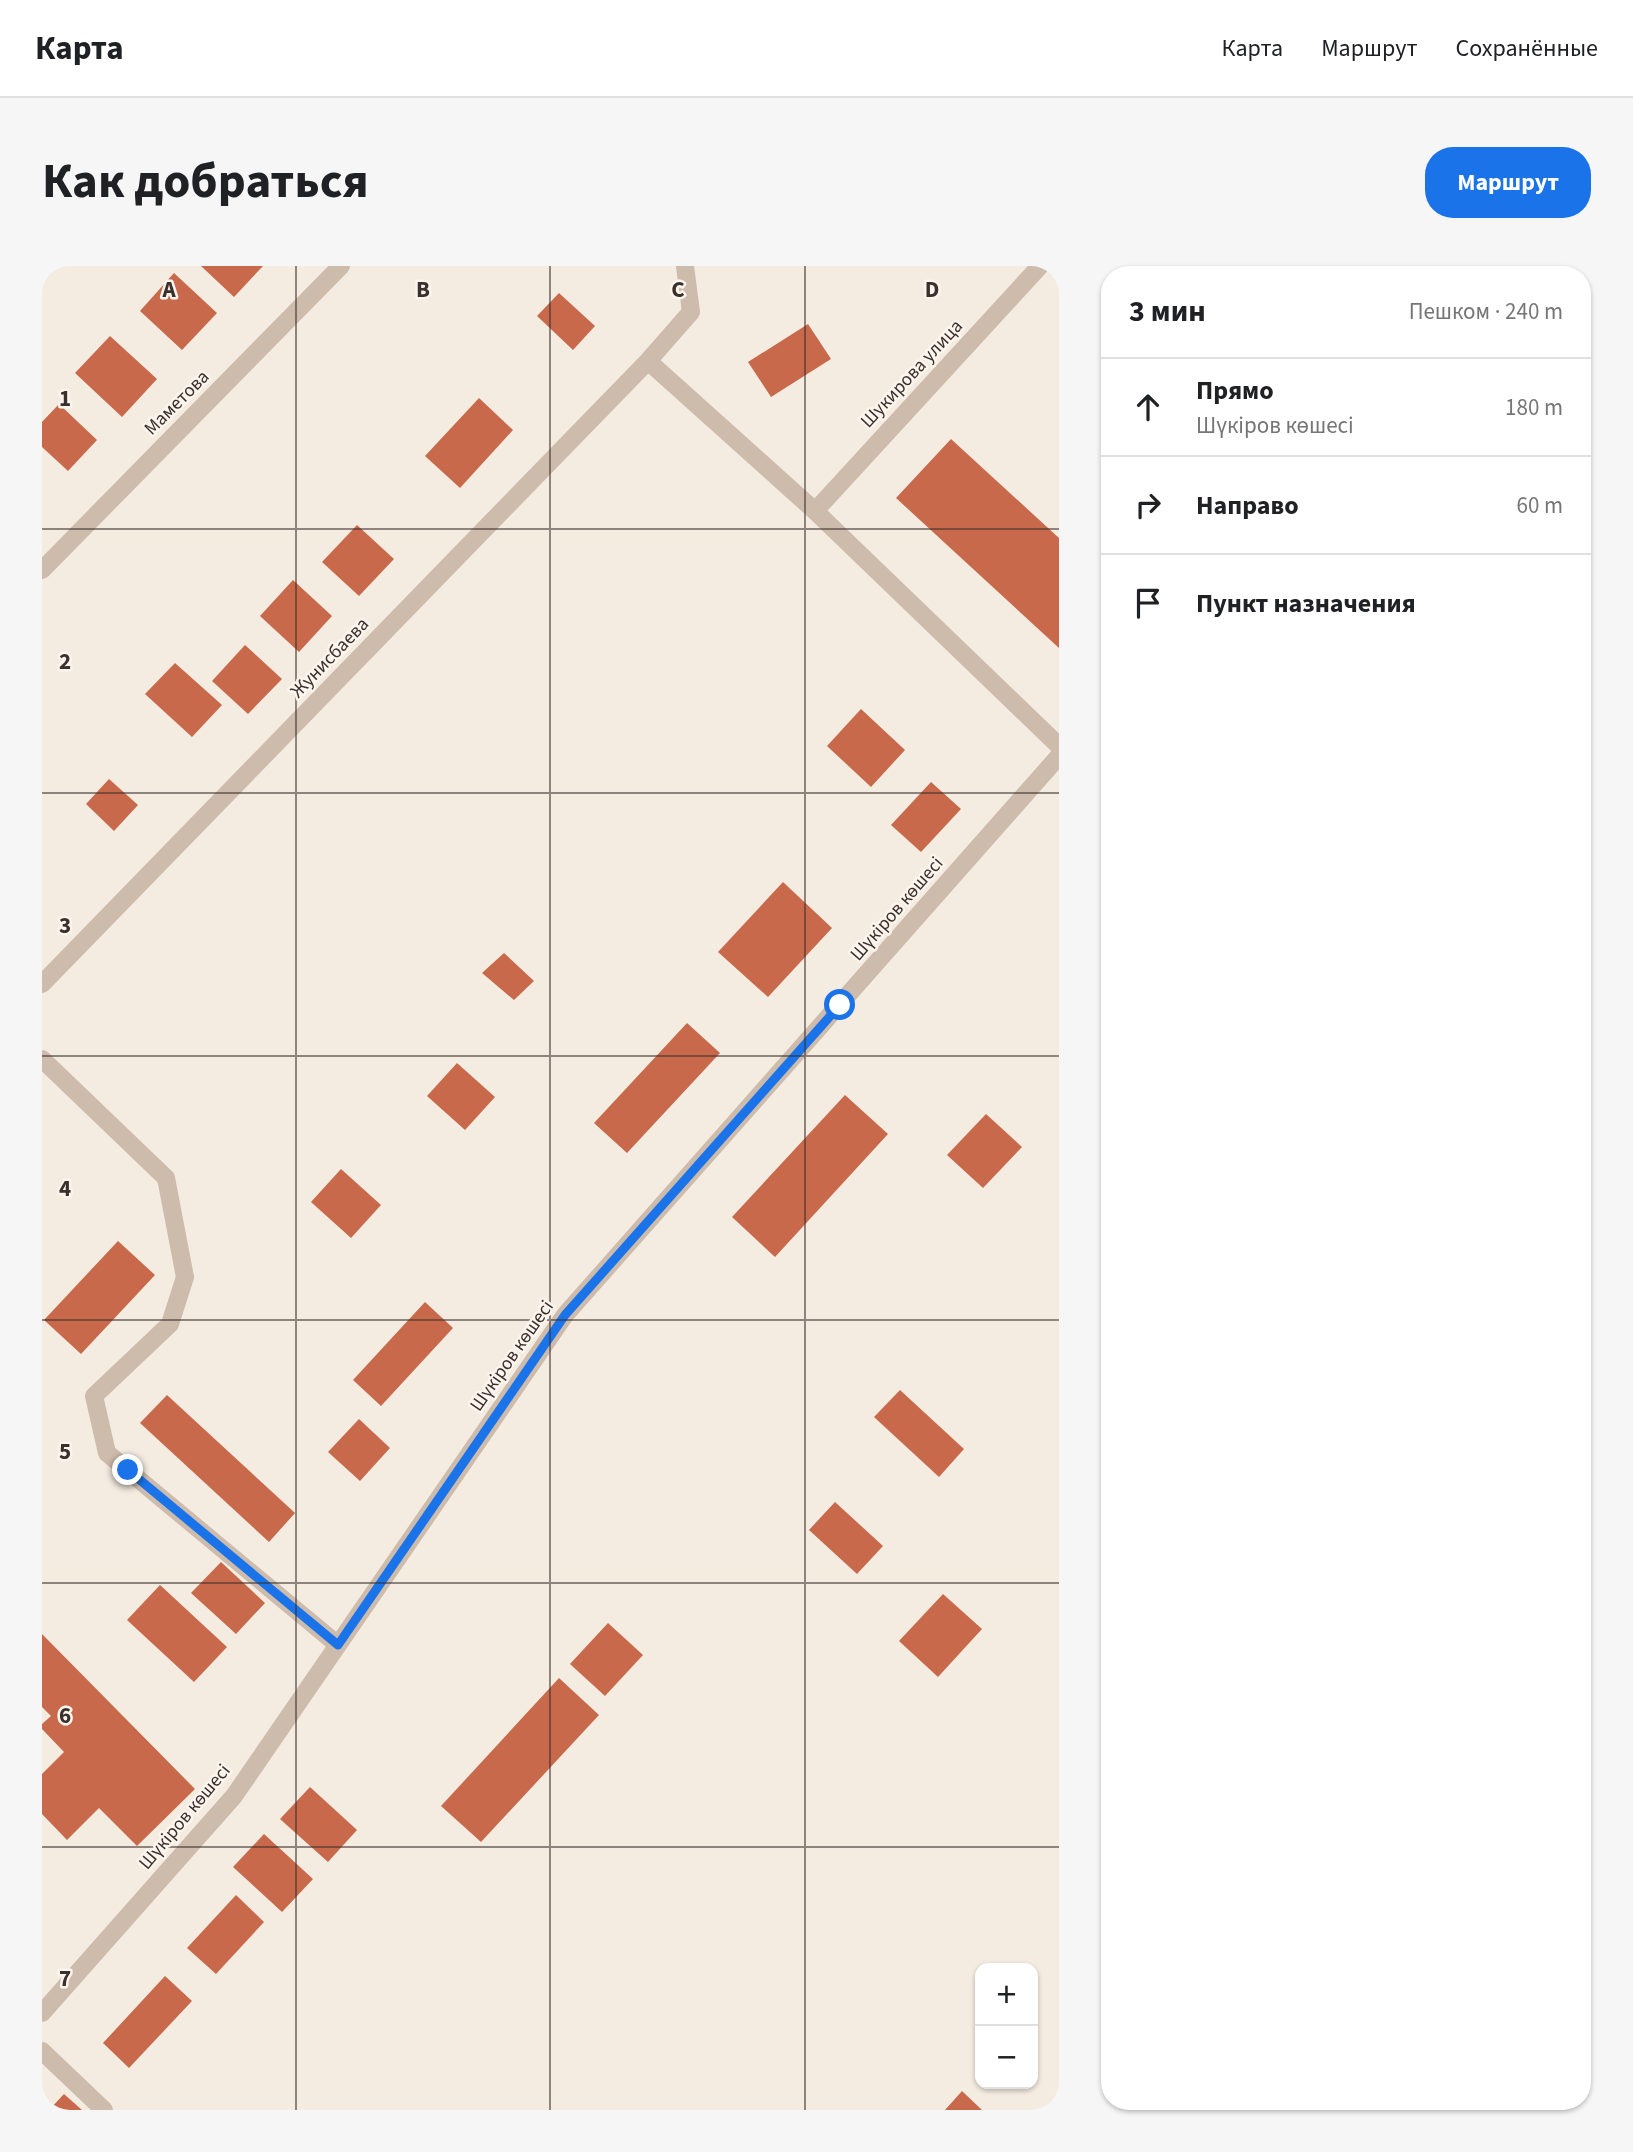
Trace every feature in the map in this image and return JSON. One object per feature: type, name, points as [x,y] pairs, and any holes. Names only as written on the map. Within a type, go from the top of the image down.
[{"type":"street","name":"Маметова","points":[[42,570],[341,266]]},
{"type":"street","name":"Жунисбаева","points":[[42,984],[648,361],[691,312],[685,266]]},
{"type":"street","name":"Шукирова улица","points":[[815,511],[1040,266]]},
{"type":"street","points":[[648,361],[815,511],[1059,746]]},
{"type":"street","name":"Шүкіров көшесі","points":[[42,2013],[234,1796],[565,1315],[1059,756]]},
{"type":"street","points":[[42,1059],[166,1178],[185,1277],[170,1324],[94,1396],[107,1453],[338,1645]]},
{"type":"street","points":[[42,2051],[104,2110]]},
{"type":"building","points":[[201,266],[263,266],[234,297]]},
{"type":"building","points":[[174,273],[217,313],[182,350],[140,311]]},
{"type":"building","points":[[559,293],[595,326],[573,350],[537,316]]},
{"type":"building","points":[[808,324],[831,359],[771,397],[748,362]]},
{"type":"building","points":[[110,336],[157,379],[122,417],[75,373]]},
{"type":"building","points":[[479,398],[513,430],[460,488],[425,456]]},
{"type":"building","points":[[59,404],[97,440],[68,471],[42,447],[42,422]]},
{"type":"building","points":[[951,439],[1059,538],[1059,648],[896,498]]},
{"type":"building","points":[[357,525],[394,559],[359,596],[322,562]]},
{"type":"building","points":[[293,580],[332,616],[299,652],[260,616]]},
{"type":"building","points":[[245,645],[282,679],[248,714],[212,681]]},
{"type":"building","points":[[175,663],[222,705],[192,737],[145,694]]},
{"type":"building","points":[[861,709],[905,750],[871,787],[827,746]]},
{"type":"building","points":[[109,779],[138,805],[114,831],[86,804]]},
{"type":"building","points":[[931,782],[961,809],[921,852],[891,825]]},
{"type":"building","points":[[783,882],[832,928],[768,997],[718,952]]},
{"type":"building","points":[[504,953],[534,981],[514,1000],[482,973]]},
{"type":"building","points":[[687,1023],[720,1053],[627,1153],[594,1123]]},
{"type":"building","points":[[457,1063],[495,1097],[465,1130],[427,1096]]},
{"type":"building","points":[[845,1095],[888,1134],[775,1257],[732,1217]]},
{"type":"building","points":[[986,1114],[1022,1147],[983,1188],[947,1155]]},
{"type":"building","points":[[341,1169],[381,1205],[351,1238],[311,1202]]},
{"type":"building","points":[[118,1241],[155,1275],[81,1354],[44,1320]]},
{"type":"building","points":[[425,1302],[453,1328],[381,1406],[353,1380]]},
{"type":"building","points":[[900,1390],[964,1449],[939,1477],[874,1417]]},
{"type":"building","points":[[167,1395],[295,1513],[269,1542],[140,1423]]},
{"type":"building","points":[[359,1419],[390,1448],[360,1481],[328,1452]]},
{"type":"building","points":[[835,1502],[883,1546],[857,1574],[809,1530]]},
{"type":"building","points":[[221,1562],[265,1603],[236,1634],[191,1593]]},
{"type":"building","points":[[160,1585],[227,1647],[194,1682],[127,1620]]},
{"type":"building","points":[[943,1594],[982,1629],[938,1677],[899,1641]]},
{"type":"building","points":[[608,1623],[643,1655],[605,1696],[570,1664]]},
{"type":"building","points":[[42,1634],[195,1789],[137,1846],[99,1808],[67,1840],[42,1814],[42,1774],[64,1752],[42,1729],[42,1724],[51,1716],[42,1707]]},
{"type":"building","points":[[559,1678],[599,1715],[481,1842],[441,1806]]},
{"type":"building","points":[[310,1787],[357,1830],[328,1862],[280,1819]]},
{"type":"building","points":[[264,1834],[313,1879],[282,1912],[233,1867]]},
{"type":"building","points":[[236,1895],[264,1922],[216,1974],[187,1948]]},
{"type":"building","points":[[165,1976],[192,2001],[129,2068],[103,2043]]},
{"type":"building","points":[[962,2091],[982,2110],[945,2110]]},
{"type":"building","points":[[64,2094],[82,2110],[49,2110]]},
{"type":"route","points":[[128,1470],[338,1645],[565,1315],[840,1005]]}]
